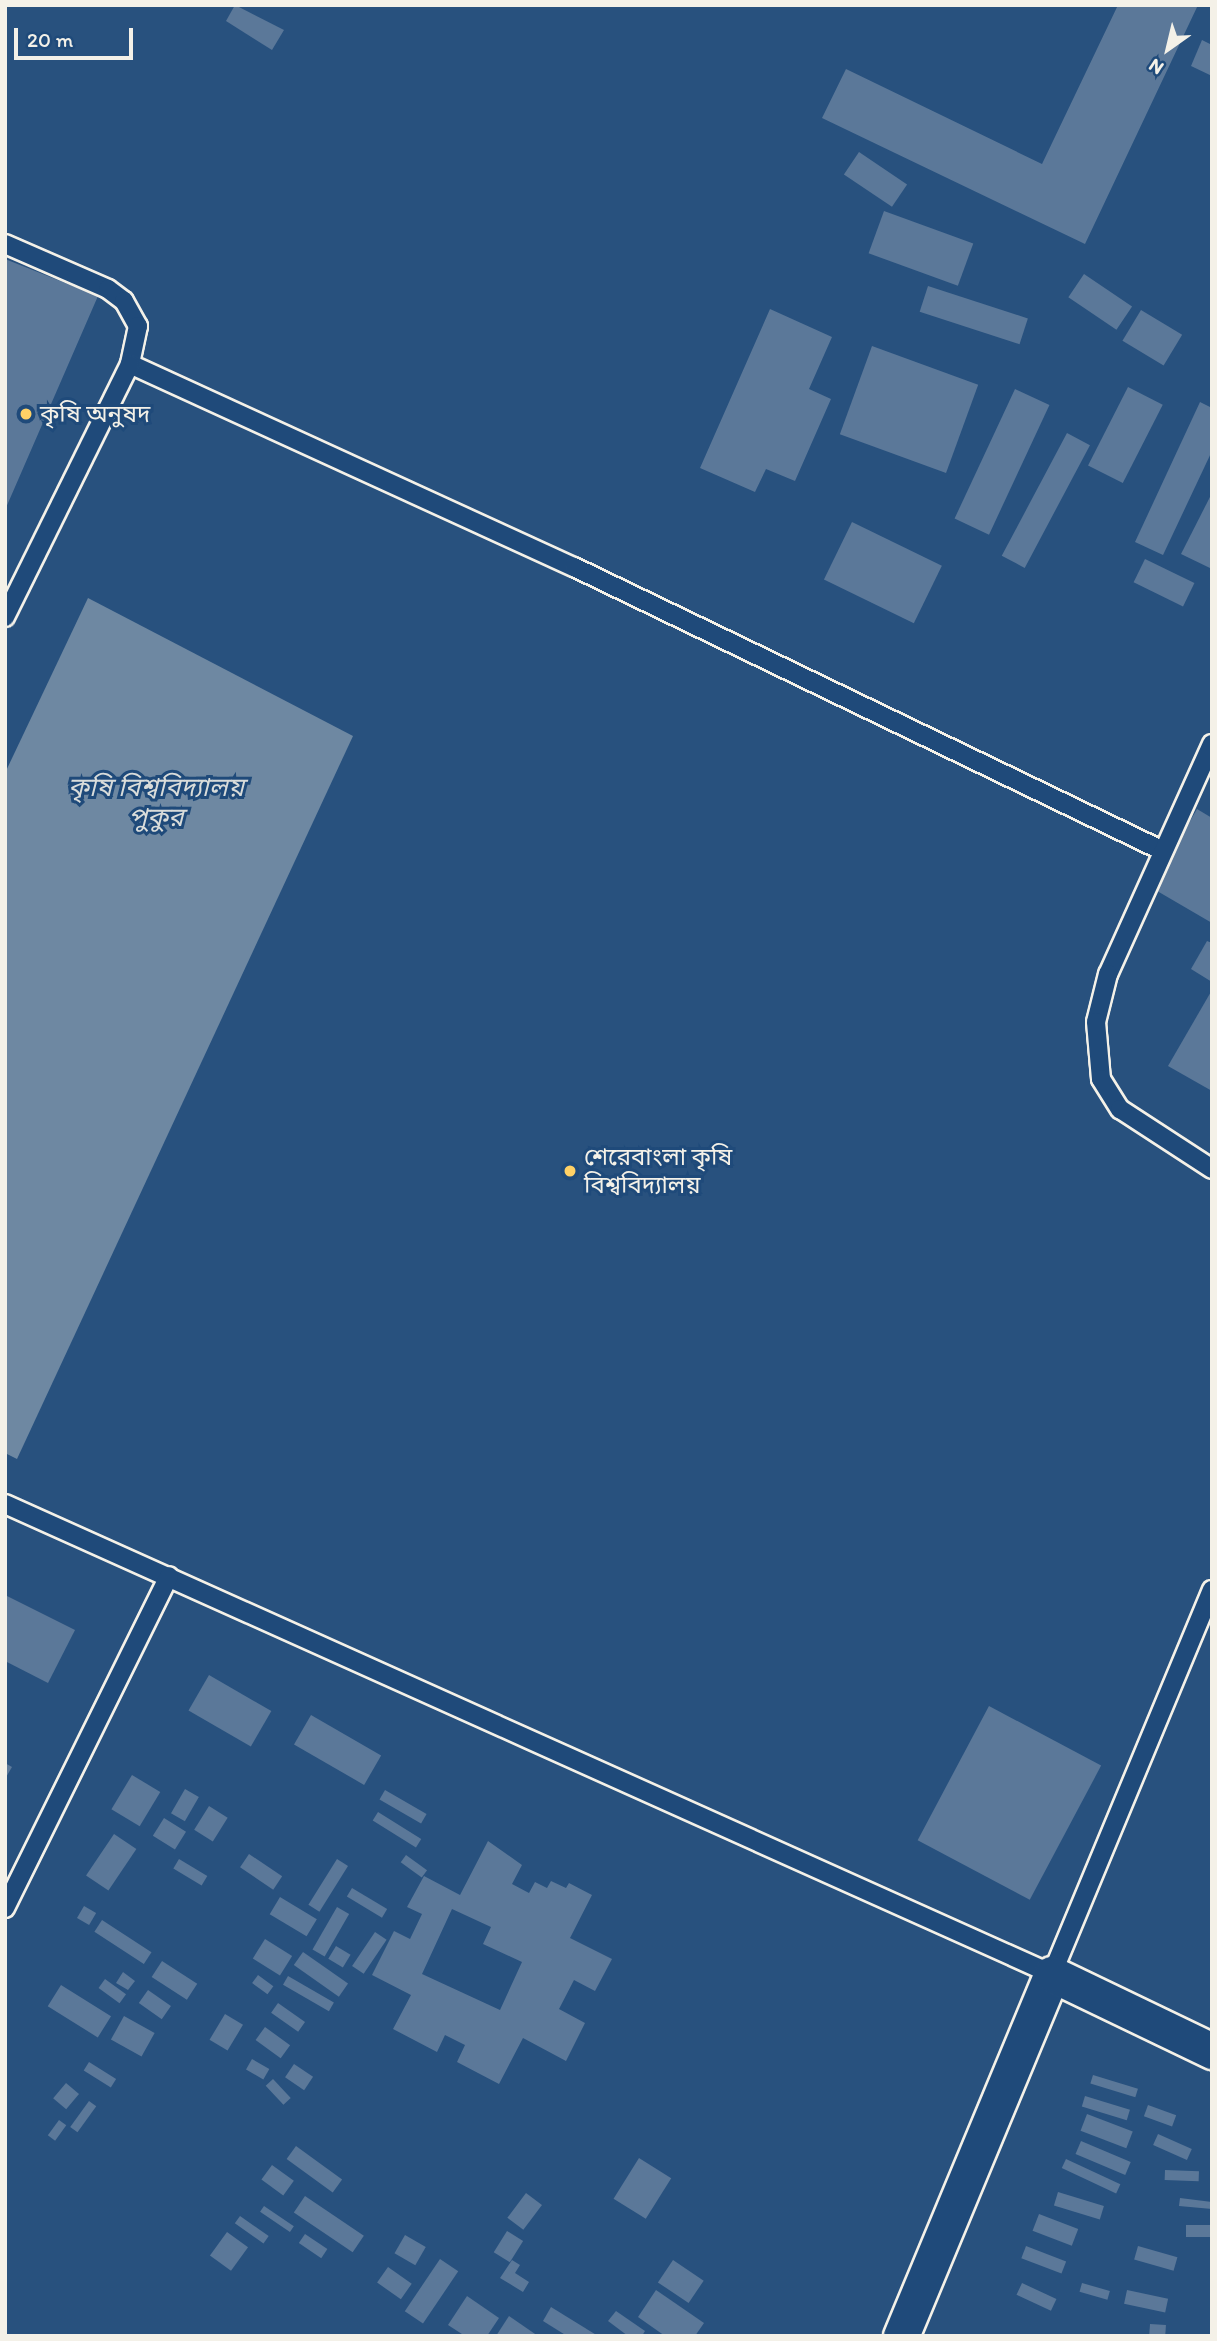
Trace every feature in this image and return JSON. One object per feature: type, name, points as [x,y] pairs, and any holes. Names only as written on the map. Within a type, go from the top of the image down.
[{"type":"street","points":[[901,2336],[1052,1974],[1212,2051]]},
{"type":"lane","points":[[5,244],[108,289],[124,301],[138,326],[130,364],[5,617]]},
{"type":"lane","points":[[130,364],[573,567],[1161,850]]},
{"type":"lane","points":[[1212,744],[1161,850],[1108,974],[1096,1023],[1101,1079],[1120,1109],[1212,1168]]},
{"type":"lane","points":[[5,1504],[1052,1974],[1212,1590]]},
{"type":"lane","points":[[5,1909],[169,1576]]},
{"type":"water","name":"কৃষি বিশ্ববিদ্যালয় পুকুর","points":[[88,598],[353,736],[17,1459],[5,1453],[5,773]]},
{"type":"building","points":[[235,5],[284,30],[272,50],[226,21]]},
{"type":"building","points":[[1118,5],[1198,5],[1085,244],[822,118],[846,69],[1042,164]]},
{"type":"building","points":[[1202,40],[1212,45],[1212,76],[1191,66]]},
{"type":"building","points":[[859,152],[907,184],[892,207],[844,174]]},
{"type":"building","points":[[884,211],[973,243],[958,286],[869,253]]},
{"type":"building","name":"কৃষি অনুষদ","points":[[5,259],[98,296],[5,510],[7,316]]},
{"type":"building","points":[[1084,274],[1132,306],[1116,330],[1068,297]]},
{"type":"building","points":[[928,286],[1028,318],[1020,344],[920,312]]},
{"type":"building","points":[[770,309],[832,337],[809,389],[831,399],[795,481],[766,469],[755,492],[700,468]]},
{"type":"building","points":[[1141,310],[1182,335],[1164,366],[1122,341]]},
{"type":"building","points":[[872,346],[978,385],[946,473],[840,434]]},
{"type":"building","points":[[1128,387],[1163,405],[1123,483],[1088,465]]},
{"type":"building","points":[[1015,389],[1049,405],[989,535],[955,519]]},
{"type":"building","points":[[1200,402],[1212,408],[1212,451],[1163,555],[1135,542]]},
{"type":"building","points":[[1067,433],[1090,445],[1025,568],[1002,556]]},
{"type":"building","points":[[1212,493],[1212,569],[1181,554]]},
{"type":"building","points":[[852,522],[942,566],[914,623],[824,580]]},
{"type":"building","points":[[1145,559],[1194,583],[1183,606],[1134,582]]},
{"type":"building","points":[[1197,809],[1212,818],[1212,923],[1152,888]]},
{"type":"building","points":[[1207,941],[1212,943],[1212,982],[1191,969]]},
{"type":"building","points":[[1212,990],[1212,1091],[1168,1066]]},
{"type":"building","points":[[5,1595],[75,1630],[48,1683],[5,1661]]},
{"type":"building","points":[[209,1675],[271,1711],[251,1747],[188,1711]]},
{"type":"building","points":[[989,1706],[1101,1766],[1030,1900],[918,1840]]},
{"type":"building","points":[[311,1715],[381,1756],[364,1785],[294,1744]]},
{"type":"building","points":[[5,1763],[12,1767],[5,1779]]},
{"type":"building","points":[[132,1775],[160,1792],[140,1826],[111,1809]]},
{"type":"building","points":[[185,1789],[199,1797],[185,1821],[171,1813]]},
{"type":"building","points":[[385,1790],[427,1814],[421,1824],[380,1800]]},
{"type":"building","points":[[209,1806],[228,1818],[213,1841],[194,1830]]},
{"type":"building","points":[[378,1812],[421,1839],[416,1848],[373,1820]]},
{"type":"building","points":[[164,1818],[186,1832],[175,1850],[153,1836]]},
{"type":"building","points":[[114,1834],[136,1849],[108,1891],[86,1875]]},
{"type":"building","points":[[488,1841],[522,1865],[512,1884],[529,1893],[535,1882],[547,1888],[551,1881],[566,1888],[569,1883],[592,1895],[570,1938],[612,1959],[595,1991],[574,1980],[559,2009],[585,2023],[566,2061],[523,2038],[499,2084],[457,2062],[465,2045],[445,2035],[437,2052],[393,2029],[411,1995],[372,1975],[394,1931],[410,1939],[422,1914],[407,1907],[424,1876],[460,1895]],"holes":[[[452,1909],[491,1927],[483,1944],[522,1962],[500,2010],[422,1974]]]},
{"type":"building","points":[[249,1854],[282,1876],[273,1890],[240,1867]]},
{"type":"building","points":[[406,1855],[427,1870],[422,1878],[401,1862]]},
{"type":"building","points":[[179,1859],[207,1876],[202,1885],[173,1868]]},
{"type":"building","points":[[337,1859],[348,1866],[319,1912],[308,1905]]},
{"type":"building","points":[[352,1888],[387,1909],[382,1918],[347,1897]]},
{"type":"building","points":[[280,1897],[317,1919],[307,1936],[270,1914]]},
{"type":"building","points":[[84,1906],[96,1913],[89,1925],[77,1918]]},
{"type":"building","points":[[337,1907],[349,1914],[325,1956],[312,1949]]},
{"type":"building","points":[[102,1920],[151,1952],[144,1964],[94,1932]]},
{"type":"building","points":[[375,1932],[387,1940],[364,1974],[352,1966]]},
{"type":"building","points":[[265,1939],[292,1956],[280,1975],[253,1959]]},
{"type":"building","points":[[336,1946],[351,1955],[343,1968],[328,1959]]},
{"type":"building","points":[[303,1952],[348,1984],[339,1997],[294,1965]]},
{"type":"building","points":[[162,1961],[197,1984],[187,2000],[152,1977]]},
{"type":"building","points":[[123,1972],[135,1981],[128,1990],[116,1983]]},
{"type":"building","points":[[258,1975],[273,1986],[267,1994],[252,1983]]},
{"type":"building","points":[[288,1976],[334,2002],[329,2011],[283,1985]]},
{"type":"building","points":[[105,1979],[126,1994],[120,2003],[99,1988]]},
{"type":"building","points":[[61,1985],[111,2016],[98,2037],[48,2006]]},
{"type":"building","points":[[148,1990],[171,2006],[162,2019],[139,2003]]},
{"type":"building","points":[[278,2003],[305,2022],[298,2032],[271,2013]]},
{"type":"building","points":[[225,2014],[243,2025],[228,2051],[210,2040]]},
{"type":"building","points":[[124,2016],[155,2033],[142,2057],[111,2040]]},
{"type":"building","points":[[265,2027],[290,2045],[281,2058],[256,2040]]},
{"type":"building","points":[[252,2059],[269,2069],[263,2079],[246,2069]]},
{"type":"building","points":[[89,2062],[116,2079],[111,2087],[84,2070]]},
{"type":"building","points":[[294,2064],[313,2077],[304,2090],[285,2077]]},
{"type":"building","points":[[1093,2075],[1138,2089],[1135,2097],[1090,2084]]},
{"type":"building","points":[[273,2079],[291,2098],[283,2105],[266,2086]]},
{"type":"building","points":[[66,2083],[79,2094],[66,2109],[53,2098]]},
{"type":"building","points":[[1085,2096],[1130,2110],[1127,2120],[1082,2107]]},
{"type":"building","points":[[89,2101],[96,2106],[77,2132],[70,2127]]},
{"type":"building","points":[[1148,2105],[1176,2115],[1172,2127],[1144,2116]]},
{"type":"building","points":[[1087,2114],[1133,2132],[1126,2148],[1081,2131]]},
{"type":"building","points":[[59,2120],[66,2125],[55,2141],[48,2135]]},
{"type":"building","points":[[1158,2134],[1192,2149],[1187,2160],[1153,2145]]},
{"type":"building","points":[[1081,2141],[1131,2162],[1125,2175],[1076,2154]]},
{"type":"building","points":[[296,2146],[342,2180],[333,2192],[287,2159]]},
{"type":"building","points":[[639,2158],[671,2178],[646,2219],[614,2199]]},
{"type":"building","points":[[1066,2159],[1120,2184],[1116,2193],[1062,2168]]},
{"type":"building","points":[[272,2165],[294,2181],[283,2195],[261,2180]]},
{"type":"building","points":[[1165,2170],[1199,2171],[1199,2181],[1165,2180]]},
{"type":"building","points":[[1058,2192],[1104,2206],[1100,2219],[1054,2205]]},
{"type":"building","points":[[526,2193],[542,2205],[523,2230],[507,2218]]},
{"type":"building","points":[[305,2196],[364,2236],[353,2252],[294,2213]]},
{"type":"building","points":[[1180,2198],[1212,2202],[1212,2209],[1179,2206]]},
{"type":"building","points":[[264,2206],[294,2226],[290,2232],[260,2212]]},
{"type":"building","points":[[1039,2214],[1078,2229],[1072,2246],[1033,2231]]},
{"type":"building","points":[[240,2216],[269,2236],[264,2243],[235,2223]]},
{"type":"building","points":[[1186,2225],[1212,2225],[1212,2237],[1186,2237]]},
{"type":"building","points":[[507,2231],[523,2241],[510,2262],[494,2252]]},
{"type":"building","points":[[227,2232],[248,2247],[231,2271],[210,2255]]},
{"type":"building","points":[[305,2234],[327,2249],[321,2258],[299,2243]]},
{"type":"building","points":[[405,2235],[426,2247],[415,2265],[394,2253]]},
{"type":"building","points":[[1026,2246],[1066,2261],[1061,2274],[1021,2258]]},
{"type":"building","points":[[1138,2246],[1177,2257],[1174,2271],[1134,2259]]},
{"type":"building","points":[[440,2259],[458,2271],[423,2324],[405,2311]]},
{"type":"building","points":[[512,2260],[520,2265],[515,2273],[529,2282],[523,2292],[500,2278]]},
{"type":"building","points":[[673,2260],[704,2281],[689,2303],[658,2282]]},
{"type":"building","points":[[388,2267],[412,2284],[401,2299],[377,2283]]},
{"type":"building","points":[[1022,2283],[1056,2299],[1051,2311],[1017,2295]]},
{"type":"building","points":[[1082,2283],[1110,2291],[1107,2300],[1080,2292]]},
{"type":"building","points":[[656,2290],[704,2323],[695,2336],[665,2336],[638,2317]]},
{"type":"building","points":[[1127,2290],[1168,2299],[1165,2312],[1124,2304]]},
{"type":"building","points":[[467,2296],[499,2318],[487,2336],[465,2336],[448,2325]]},
{"type":"building","points":[[551,2307],[598,2336],[567,2336],[543,2321]]},
{"type":"building","points":[[616,2311],[645,2331],[642,2336],[628,2336],[608,2321]]},
{"type":"building","points":[[509,2316],[538,2336],[496,2336]]},
{"type":"building","points":[[1150,2324],[1166,2325],[1165,2336],[1149,2336]]},
{"type":"place","name":"কৃষি অনুষদ","points":[[26,414]]},
{"type":"place","name":"শেরেবাংলা কৃষি বিশ্ববিদ্যালয়","points":[[570,1171]]}]
